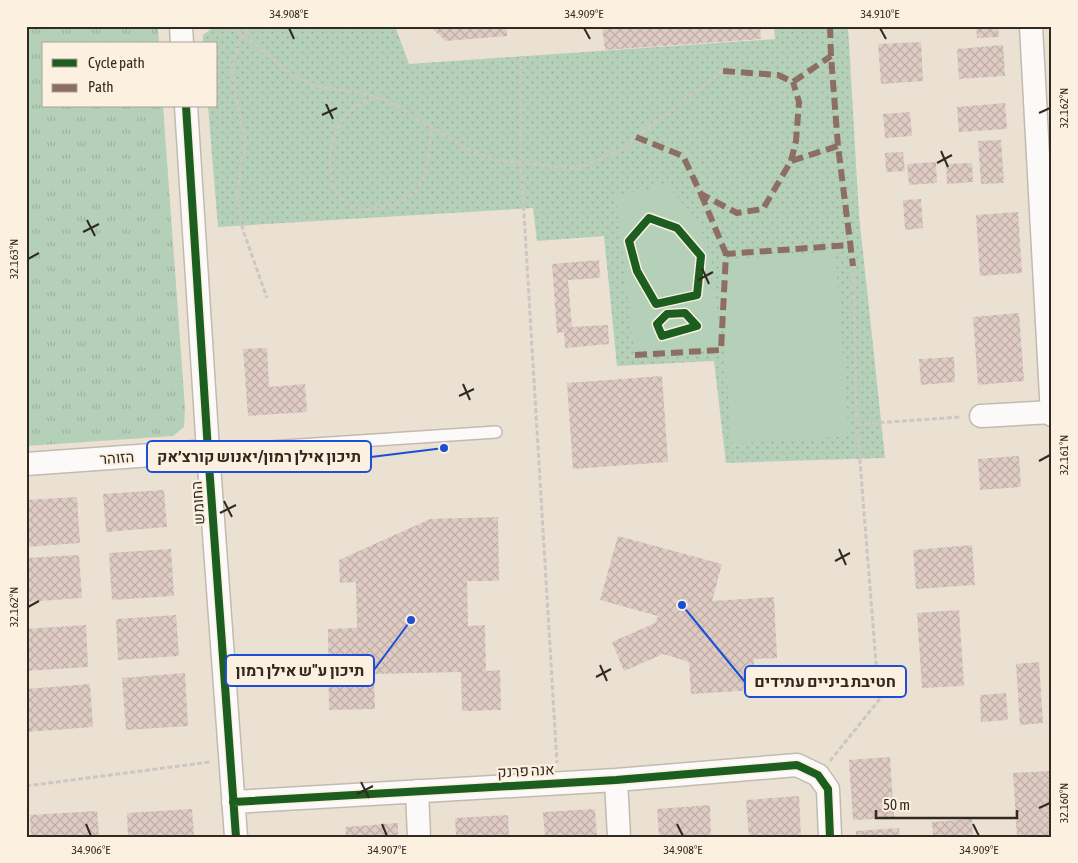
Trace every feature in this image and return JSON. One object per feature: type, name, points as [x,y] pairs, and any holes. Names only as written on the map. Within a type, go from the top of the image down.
[{"type":"street","points":[[181,26],[182,42]]},
{"type":"street","points":[[981,416],[1052,413],[1031,26]]},
{"type":"street","name":"החומש","points":[[186,108],[208,451],[236,837]]},
{"type":"street","name":"הזוהר","points":[[26,464],[208,451]]},
{"type":"street","name":"אנה פרנק","points":[[233,802],[616,780],[797,765],[818,775]]},
{"type":"street","points":[[818,775],[828,789],[830,837]]},
{"type":"street","points":[[616,780],[619,837]]},
{"type":"street","points":[[417,791],[419,837]]},
{"type":"lane","points":[[208,451],[496,432]]},
{"type":"path","points":[[224,26],[242,34],[292,75],[316,86],[360,93],[388,101],[466,148],[494,160],[521,164],[578,169],[627,147],[636,136],[723,71]]},
{"type":"path","points":[[255,26],[242,34],[232,68],[246,142],[240,169],[237,200],[243,230],[267,298]]},
{"type":"path","points":[[521,56],[521,164],[558,783]]},
{"type":"path","points":[[374,97],[354,107],[343,117],[334,135],[330,150],[329,164],[334,184],[342,198],[354,208],[374,209],[395,204],[413,194],[424,178],[432,128]]},
{"type":"path","points":[[818,775],[879,700],[857,424],[854,266]]},
{"type":"path","points":[[857,424],[981,416]]},
{"type":"path","points":[[26,786],[230,760]]},
{"type":"green space","points":[[26,26],[156,26],[158,28],[159,42],[42,42],[42,108],[163,108],[185,408],[184,427],[173,436],[26,446]]},
{"type":"green space","points":[[215,26],[395,26],[409,64],[775,39],[774,26],[848,26],[859,215],[885,458],[726,463],[714,361],[617,366],[604,236],[537,241],[533,208],[218,227],[208,108],[218,108],[218,42],[203,42],[203,35]]},
{"type":"green space","points":[[667,185],[698,221],[712,261],[721,350],[635,355],[616,196]]},
{"type":"green space","points":[[835,251],[849,436],[732,444],[718,261]]},
{"type":"building","points":[[429,26],[507,26],[507,36],[446,41]]},
{"type":"building","points":[[602,26],[760,26],[761,39],[605,50]]},
{"type":"building","points":[[976,26],[998,26],[999,37],[977,38]]},
{"type":"building","points":[[921,42],[923,81],[881,84],[878,44]]},
{"type":"building","points":[[1003,45],[1005,76],[959,79],[957,49]]},
{"type":"building","points":[[1005,103],[1007,129],[959,132],[957,107]]},
{"type":"building","points":[[910,112],[912,136],[885,138],[883,114]]},
{"type":"building","points":[[1001,140],[1004,183],[981,184],[978,141]]},
{"type":"building","points":[[903,152],[905,171],[886,172],[885,153]]},
{"type":"building","points":[[936,162],[937,183],[909,185],[907,164]]},
{"type":"building","points":[[972,163],[973,182],[947,184],[946,164]]},
{"type":"building","points":[[921,199],[923,228],[905,230],[903,200]]},
{"type":"building","points":[[1018,212],[1022,273],[980,276],[976,215]]},
{"type":"building","points":[[599,260],[600,278],[568,280],[572,327],[608,325],[609,344],[565,348],[564,332],[557,333],[552,264]]},
{"type":"building","points":[[1019,313],[1024,381],[978,385],[973,317]]},
{"type":"building","points":[[267,348],[269,387],[305,384],[307,412],[248,416],[243,349]]},
{"type":"building","points":[[954,357],[955,382],[921,385],[919,359]]},
{"type":"building","points":[[662,376],[668,462],[573,469],[567,383]]},
{"type":"building","points":[[1019,456],[1021,487],[980,490],[978,459]]},
{"type":"building","points":[[164,490],[167,527],[106,532],[103,494]]},
{"type":"building","points":[[77,497],[80,543],[26,547],[26,500]]},
{"type":"building","points":[[498,517],[499,581],[467,581],[468,626],[485,625],[486,671],[500,670],[501,710],[462,711],[461,672],[374,674],[375,709],[329,710],[328,629],[357,628],[356,582],[340,583],[339,560],[430,519]]},
{"type":"building","points":[[618,536],[722,564],[712,601],[774,597],[777,658],[754,659],[755,690],[691,694],[689,662],[663,654],[624,671],[612,642],[655,623],[658,616],[600,600]]},
{"type":"building","points":[[972,545],[975,585],[916,589],[913,550]]},
{"type":"building","points":[[171,549],[174,596],[112,600],[109,553]]},
{"type":"building","points":[[79,555],[82,598],[26,602],[26,558]]},
{"type":"building","points":[[959,610],[964,686],[922,688],[917,613]]},
{"type":"building","points":[[176,615],[179,656],[118,660],[116,619]]},
{"type":"building","points":[[86,625],[88,667],[26,671],[26,629]]},
{"type":"building","points":[[1039,662],[1043,723],[1020,725],[1016,664]]},
{"type":"building","points":[[185,673],[188,726],[126,730],[122,678]]},
{"type":"building","points":[[90,684],[93,727],[26,732],[26,689]]},
{"type":"building","points":[[1006,693],[1008,720],[981,722],[980,695]]},
{"type":"building","points":[[890,757],[894,818],[853,820],[849,760]]},
{"type":"building","points":[[1050,771],[1052,836],[1017,837],[1013,773]]},
{"type":"building","points":[[799,796],[801,836],[749,837],[746,800]]},
{"type":"building","points":[[710,805],[711,837],[659,837],[657,809]]},
{"type":"building","points":[[192,809],[194,837],[128,837],[127,813]]},
{"type":"building","points":[[595,809],[597,837],[545,837],[543,812]]},
{"type":"building","points":[[97,811],[99,837],[31,837],[30,815]]},
{"type":"building","points":[[508,815],[509,837],[456,837],[455,818]]},
{"type":"building","points":[[972,819],[973,837],[933,837],[932,822]]},
{"type":"building","points":[[398,823],[398,837],[346,837],[345,827]]},
{"type":"building","points":[[899,828],[900,837],[856,837],[856,831]]},
{"type":"marked path","points":[[830,26],[838,146]]},
{"type":"marked path","points":[[723,71],[778,75],[793,82],[831,56]]},
{"type":"marked path","points":[[791,161],[796,141],[799,102],[793,82]]},
{"type":"marked path","points":[[636,137],[683,156],[701,194],[737,213],[763,209],[791,161],[838,146],[853,266]]},
{"type":"marked path","points":[[701,194],[726,254]]},
{"type":"marked path","points":[[635,355],[721,350],[726,254],[850,245]]},
{"type":"cycle path","points":[[186,108],[208,451],[236,837]]},
{"type":"cycle path","points":[[649,218],[677,228],[701,256],[697,295],[656,304],[637,271],[629,241],[649,218]]},
{"type":"cycle path","points":[[685,313],[697,326],[662,336],[657,324],[667,314],[685,313]]},
{"type":"cycle path","points":[[233,802],[616,780],[797,765],[818,775],[828,789],[830,837]]},
{"type":"place","name":"תיכון אילן רמון/יאנוש קורצ׳אק","points":[[444,448]]},
{"type":"place","name":"חטיבת ביניים עתידים","points":[[682,605]]},
{"type":"place","name":"תיכון ע\"ש אילן רמון","points":[[411,620]]}]
